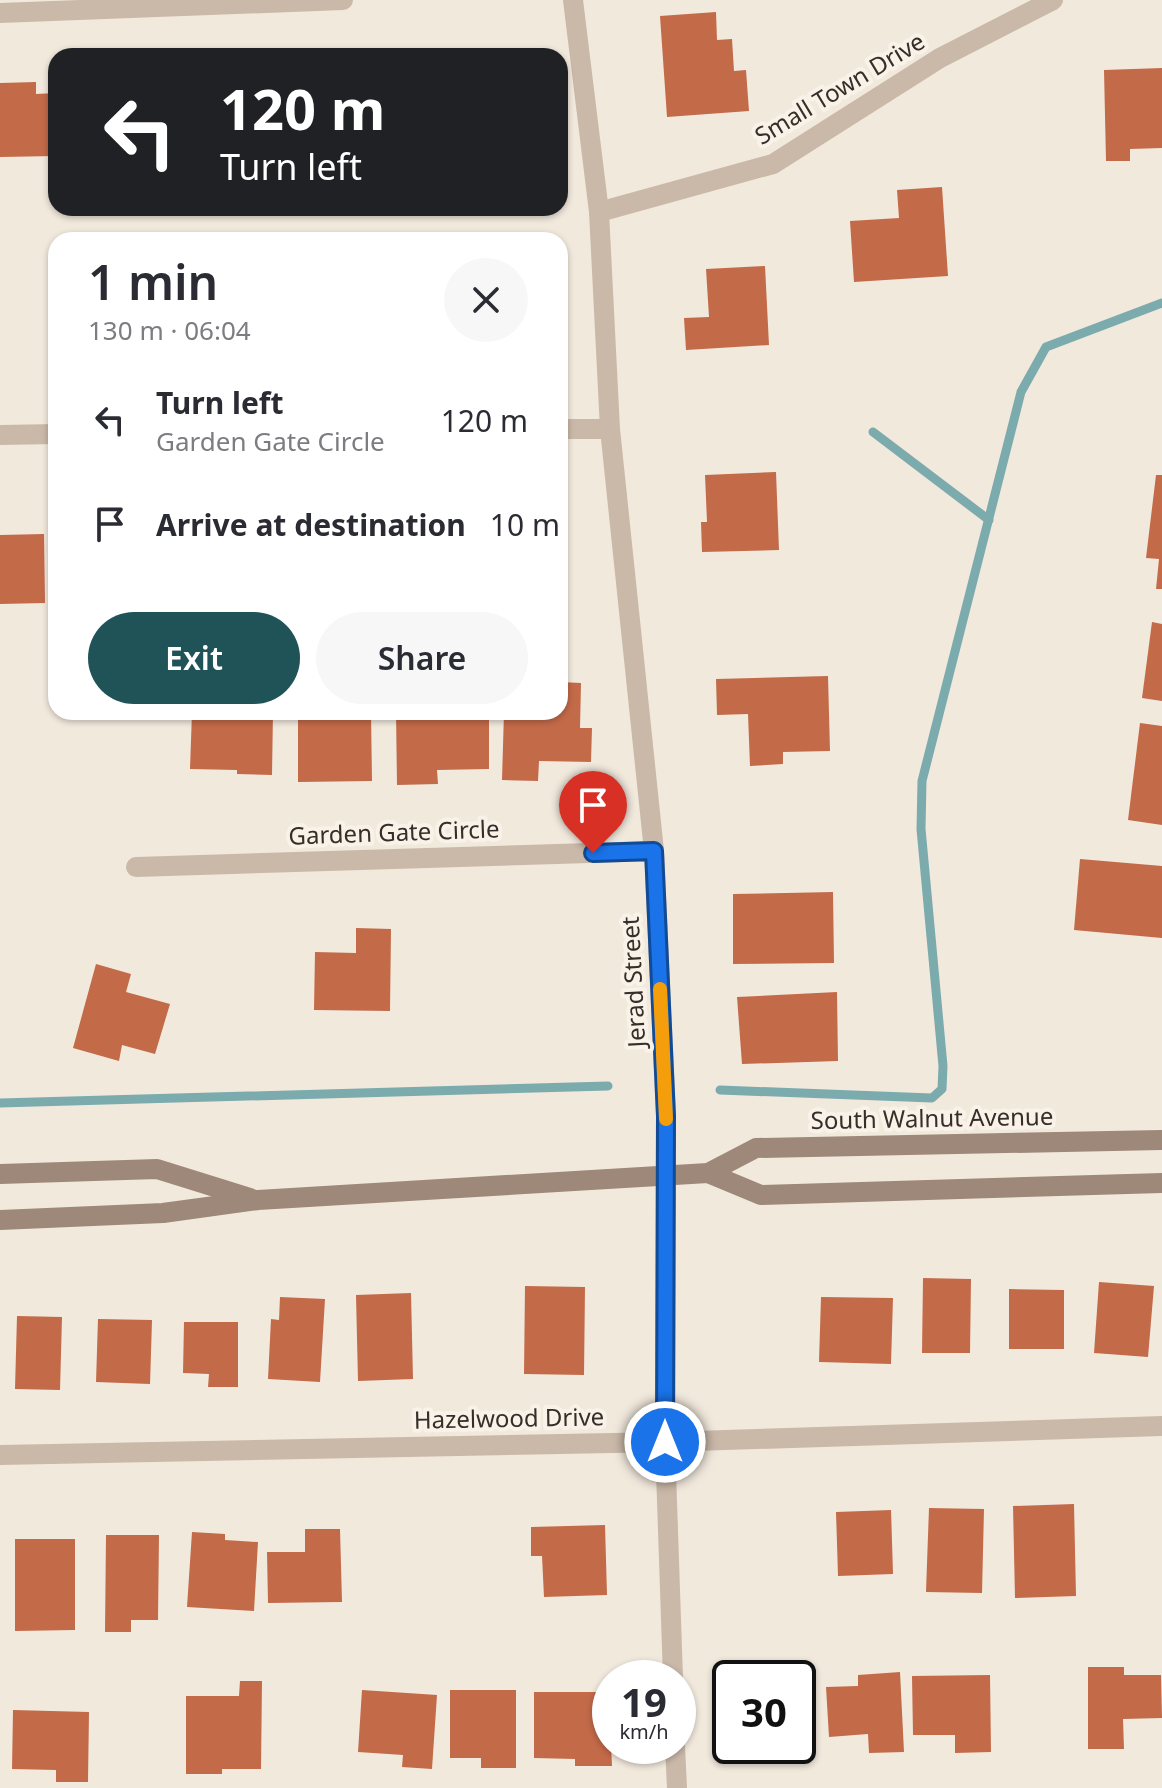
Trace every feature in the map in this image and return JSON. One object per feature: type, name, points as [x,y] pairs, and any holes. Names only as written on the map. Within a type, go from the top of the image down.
[{"type":"street","points":[[0,13],[343,0]]},
{"type":"street","name":"Jerad Street","points":[[573,0],[599,212],[610,429],[654,851],[666,1116],[665,1442],[672,1660]]},
{"type":"street","name":"Small Town Drive","points":[[599,212],[773,164],[940,58],[1046,1]]},
{"type":"street","points":[[568,429],[610,429]]},
{"type":"street","points":[[0,435],[48,434]]},
{"type":"street","name":"Garden Gate Circle","points":[[136,867],[654,851]]},
{"type":"street","name":"South Walnut Avenue","points":[[0,1220],[163,1213],[258,1200],[708,1173],[756,1148],[1162,1140]]},
{"type":"street","name":"South Walnut Avenue","points":[[0,1174],[157,1169],[258,1200]]},
{"type":"street","name":"South Walnut Avenue","points":[[708,1173],[761,1195],[1162,1183]]},
{"type":"street","name":"Hazelwood Drive","points":[[0,1455],[665,1442],[1162,1426]]},
{"type":"street","points":[[676,1764],[677,1788]]},
{"type":"building","points":[[716,12],[717,40],[732,39],[734,71],[746,70],[749,111],[667,117],[660,16]]},
{"type":"building","points":[[1162,68],[1162,148],[1130,149],[1130,161],[1106,161],[1104,70]]},
{"type":"building","points":[[36,82],[36,94],[48,93],[48,156],[0,157],[0,83]]},
{"type":"building","points":[[942,187],[948,276],[854,282],[850,221],[899,218],[897,190]]},
{"type":"building","points":[[765,266],[769,345],[686,350],[684,318],[709,317],[706,269]]},
{"type":"building","points":[[776,472],[779,550],[702,552],[701,522],[707,522],[705,475]]},
{"type":"building","points":[[1156,475],[1162,475],[1162,589],[1156,589],[1159,559],[1146,558]]},
{"type":"building","points":[[44,534],[45,603],[0,604],[0,535]]},
{"type":"building","points":[[1152,622],[1162,624],[1162,701],[1142,698]]},
{"type":"building","points":[[828,676],[830,751],[783,752],[783,764],[750,766],[748,714],[717,715],[716,679]]},
{"type":"building","points":[[568,682],[581,683],[580,728],[592,728],[591,762],[539,761],[538,781],[502,780],[504,720],[568,720]]},
{"type":"building","points":[[192,720],[273,720],[272,775],[237,774],[237,770],[190,769]]},
{"type":"building","points":[[298,720],[371,720],[372,781],[298,782]]},
{"type":"building","points":[[396,720],[489,720],[489,769],[437,770],[438,784],[397,785]]},
{"type":"building","points":[[1140,723],[1162,726],[1162,825],[1128,820]]},
{"type":"building","points":[[1080,859],[1162,866],[1162,938],[1074,930]]},
{"type":"building","points":[[833,892],[834,963],[733,964],[733,894]]},
{"type":"building","points":[[356,928],[391,929],[390,1011],[314,1010],[315,952],[356,953]]},
{"type":"building","points":[[96,964],[131,974],[126,992],[170,1004],[155,1054],[122,1045],[119,1061],[73,1048]]},
{"type":"building","points":[[837,992],[838,1061],[742,1064],[737,997]]},
{"type":"building","points":[[923,1278],[971,1279],[970,1353],[922,1353]]},
{"type":"building","points":[[1099,1282],[1154,1286],[1148,1357],[1094,1353]]},
{"type":"building","points":[[525,1286],[585,1287],[584,1375],[524,1374]]},
{"type":"building","points":[[1009,1289],[1064,1290],[1064,1349],[1009,1349]]},
{"type":"building","points":[[411,1293],[413,1379],[358,1381],[356,1295]]},
{"type":"building","points":[[280,1297],[325,1299],[320,1382],[268,1379],[271,1319],[279,1320]]},
{"type":"building","points":[[821,1297],[893,1298],[891,1364],[819,1362]]},
{"type":"building","points":[[17,1316],[62,1317],[60,1390],[15,1389]]},
{"type":"building","points":[[98,1319],[152,1320],[150,1384],[96,1382]]},
{"type":"building","points":[[184,1322],[238,1322],[238,1387],[208,1387],[209,1374],[183,1373]]},
{"type":"building","points":[[1074,1504],[1076,1596],[1015,1598],[1013,1506]]},
{"type":"building","points":[[929,1508],[984,1509],[982,1593],[926,1592]]},
{"type":"building","points":[[891,1510],[893,1574],[838,1576],[836,1512]]},
{"type":"building","points":[[605,1525],[607,1595],[544,1597],[542,1556],[531,1556],[531,1527]]},
{"type":"building","points":[[305,1529],[340,1529],[342,1602],[268,1603],[267,1552],[305,1552]]},
{"type":"building","points":[[192,1532],[225,1534],[225,1540],[258,1542],[254,1611],[187,1607]]},
{"type":"building","points":[[106,1535],[159,1535],[158,1620],[131,1620],[131,1632],[105,1632]]},
{"type":"building","points":[[15,1539],[75,1539],[75,1630],[15,1631]]},
{"type":"building","points":[[1088,1667],[1124,1667],[1124,1675],[1161,1675],[1162,1718],[1123,1719],[1124,1749],[1088,1749]]},
{"type":"building","points":[[900,1672],[904,1752],[869,1753],[868,1734],[829,1737],[826,1687],[858,1686],[858,1675]]},
{"type":"building","points":[[990,1675],[991,1752],[955,1753],[955,1735],[913,1735],[912,1676]]},
{"type":"building","points":[[240,1681],[262,1681],[261,1769],[222,1769],[222,1774],[186,1774],[186,1696],[239,1696]]},
{"type":"building","points":[[362,1690],[437,1695],[432,1769],[402,1767],[403,1755],[358,1752]]},
{"type":"building","points":[[450,1690],[516,1690],[516,1768],[481,1768],[481,1758],[450,1758]]},
{"type":"building","points":[[534,1692],[592,1692],[592,1764],[612,1766],[575,1766],[575,1759],[534,1758]]},
{"type":"building","points":[[13,1710],[89,1712],[88,1782],[56,1782],[56,1770],[12,1769]]},
{"type":"waterway","points":[[720,1090],[932,1098],[942,1089],[943,1066],[921,829],[922,781],[1021,392],[1046,347],[1162,303]]},
{"type":"waterway","points":[[873,432],[989,520]]},
{"type":"waterway","points":[[0,1103],[608,1086]]},
{"type":"slow traffic","points":[[660,989],[666,1119]]},
{"type":"route","points":[[593,853],[654,851],[666,1116],[665,1442]]}]
